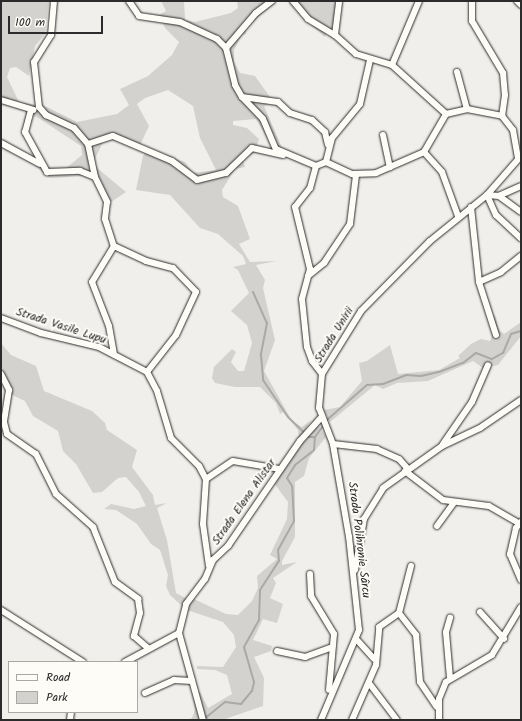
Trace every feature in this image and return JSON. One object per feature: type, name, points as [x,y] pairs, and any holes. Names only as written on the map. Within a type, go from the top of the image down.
[{"type":"street","points":[[39,109],[34,62],[51,35],[54,1]]},
{"type":"street","points":[[129,1],[139,16],[180,22],[226,48],[235,85],[242,97],[263,119],[276,149],[284,155]]},
{"type":"street","points":[[226,48],[256,13],[272,1]]},
{"type":"street","points":[[294,1],[308,19],[336,36],[356,54],[370,60],[392,65],[446,114]]},
{"type":"street","points":[[336,36],[340,1]]},
{"type":"street","points":[[392,65],[419,1]]},
{"type":"street","points":[[88,144],[113,136],[172,161],[197,180],[226,173],[252,148],[284,155],[316,166],[326,162],[356,175],[376,173],[424,152],[446,114],[467,109],[502,116],[506,95],[503,73],[472,21],[472,1]]},
{"type":"street","points":[[516,1],[521,5]]},
{"type":"street","points":[[328,145],[360,104],[370,60]]},
{"type":"street","points":[[457,72],[467,109]]},
{"type":"street","points":[[242,97],[278,102],[290,113],[312,120],[325,132],[328,145],[326,162]]},
{"type":"street","points":[[1,100],[31,110],[39,109],[74,128],[88,144],[95,177],[107,202],[105,219],[114,246],[146,261],[173,268],[196,292],[179,331],[147,372],[157,391],[171,438],[199,466],[206,479],[203,524],[209,566]]},
{"type":"street","points":[[31,110],[25,132],[41,165]]},
{"type":"street","name":"Strada Unirii","points":[[333,444],[321,418],[322,374],[355,318],[458,216],[487,195],[520,157],[513,130],[502,116]]},
{"type":"street","points":[[383,135],[390,167]]},
{"type":"street","points":[[1,143],[41,165],[53,174],[74,170],[95,177]]},
{"type":"street","points":[[424,152],[442,172],[450,202],[458,216]]},
{"type":"street","points":[[316,166],[310,188],[295,207],[309,263],[308,276],[302,299],[307,347],[312,361],[322,374]]},
{"type":"street","points":[[308,276],[324,263],[350,224],[355,209],[356,175]]},
{"type":"street","points":[[521,186],[499,196],[487,195],[496,215],[521,238]]},
{"type":"street","points":[[499,196],[521,212]]},
{"type":"street","points":[[471,207],[479,282],[496,335]]},
{"type":"street","points":[[114,246],[92,282],[109,326],[114,355]]},
{"type":"street","points":[[479,282],[501,272],[521,256]]},
{"type":"street","name":"Strada Vasile Lupu","points":[[1,318],[114,355],[147,372]]},
{"type":"street","points":[[442,446],[472,402],[488,365]]},
{"type":"street","points":[[1,374],[9,390],[4,422],[7,434],[36,454],[56,494],[93,527],[116,582],[140,603],[134,636],[148,648]]},
{"type":"street","points":[[353,578],[364,519],[372,501],[407,470],[442,446],[480,428],[521,400]]},
{"type":"street","name":"Strada Elena Alistar","points":[[179,634],[186,604],[209,566],[228,546],[303,437],[321,418]]},
{"type":"street","points":[[333,444],[377,449],[399,459],[423,488],[454,503],[489,506],[520,522],[510,554],[521,580]]},
{"type":"street","name":"Strada Polihronie Sârcu","points":[[333,444],[353,578],[358,640]]},
{"type":"street","points":[[206,479],[233,460],[280,469]]},
{"type":"street","points":[[437,526],[454,503]]},
{"type":"street","points":[[352,720],[376,665],[379,627],[399,613],[411,566]]},
{"type":"street","points":[[310,574],[311,596],[334,631],[329,696]]},
{"type":"street","points":[[450,678],[492,655],[504,639],[521,606]]},
{"type":"street","points":[[1,610],[81,661]]},
{"type":"street","points":[[480,612],[504,639]]},
{"type":"street","points":[[399,613],[416,635],[420,682],[437,707],[439,720]]},
{"type":"street","points":[[437,707],[450,678],[446,632],[450,618]]},
{"type":"street","points":[[127,661],[148,648],[179,634],[203,720]]},
{"type":"street","points":[[321,720],[329,696],[358,640],[369,648],[376,665]]},
{"type":"street","points":[[277,651],[304,657],[332,647]]},
{"type":"street","points":[[145,693],[174,680],[192,681]]},
{"type":"street","points":[[369,683],[397,720]]},
{"type":"green space","points":[[1,1],[49,1],[45,34],[35,46],[29,76],[16,67],[10,68],[7,77],[19,102],[47,107],[77,122],[117,114],[129,105],[120,89],[148,76],[172,55],[179,42],[165,28],[159,15],[166,11],[161,1],[184,1],[185,20],[195,22],[231,13],[238,8],[237,1],[277,1],[246,28],[246,34],[242,35],[234,50],[234,62],[240,73],[255,76],[270,97],[277,100],[264,106],[283,150],[275,151],[256,119],[233,121],[233,125],[247,128],[259,139],[255,152],[243,160],[245,167],[235,169],[222,190],[223,197],[238,206],[250,239],[239,244],[250,262],[277,261],[256,265],[265,280],[263,288],[275,340],[264,371],[292,421],[302,427],[311,420],[299,440],[298,430],[283,412],[280,414],[276,403],[260,387],[235,387],[215,383],[212,378],[214,367],[232,349],[236,352],[231,362],[238,371],[244,371],[252,343],[247,325],[231,311],[249,293],[238,270],[233,267],[246,264],[243,256],[218,234],[200,228],[170,195],[136,190],[143,156],[148,149],[185,162],[193,173],[216,170],[200,138],[193,106],[168,90],[145,98],[137,104],[149,126],[140,145],[146,147],[144,152],[111,139],[103,142],[94,161],[97,168],[126,192],[111,202],[105,204],[96,182],[86,176],[50,178],[36,167],[41,159],[47,167],[65,169],[82,155],[81,146],[37,117],[32,116],[28,124],[24,122],[27,110],[1,98]]},
{"type":"green space","points":[[289,1],[337,1],[333,29],[328,29],[325,37],[304,19]]},
{"type":"green space","points":[[490,316],[495,316],[499,330],[504,334],[521,322],[521,336],[498,365],[483,368],[473,361],[428,381],[397,383],[383,389],[375,385],[330,422],[324,410],[340,407],[362,381],[359,363],[367,361],[390,345],[398,374],[439,370],[460,358],[458,356],[471,344],[481,339],[490,341],[493,332]]},
{"type":"green space","points":[[1,343],[11,355],[36,366],[44,391],[92,411],[105,423],[107,430],[137,450],[132,467],[153,495],[155,505],[167,503],[157,508],[167,540],[176,593],[187,599],[183,607],[170,595],[166,586],[168,575],[160,550],[151,544],[137,524],[116,510],[104,509],[111,504],[134,509],[146,506],[139,492],[126,477],[118,478],[102,492],[93,493],[76,464],[63,451],[58,431],[33,416],[25,401],[8,393],[1,379]]},
{"type":"green space","points":[[319,426],[326,437],[309,458],[304,476],[295,482],[295,537],[282,561],[282,565],[297,562],[273,578],[276,583],[270,598],[283,604],[277,623],[263,619],[253,640],[272,646],[271,651],[254,657],[264,678],[263,706],[222,720],[187,720],[192,718],[195,709],[192,693],[200,692],[208,708],[232,694],[227,675],[215,670],[197,669],[197,666],[223,667],[236,647],[234,635],[223,622],[187,610],[190,602],[194,599],[226,614],[238,615],[252,601],[258,588],[257,576],[277,559],[270,555],[287,519],[288,502],[274,483],[312,430]]},
{"type":"waterway","points":[[253,292],[267,323],[261,355],[263,380],[288,417],[309,437],[315,437]]},
{"type":"waterway","points":[[204,719],[225,702],[241,704],[252,691],[254,682],[244,647],[259,620],[260,590],[279,561],[278,550],[294,521],[292,486],[287,478],[295,465],[314,450],[315,437],[328,419],[367,385],[383,384],[406,375],[421,376],[439,372],[463,363],[476,353],[492,359],[503,353],[511,334],[521,331]]}]
